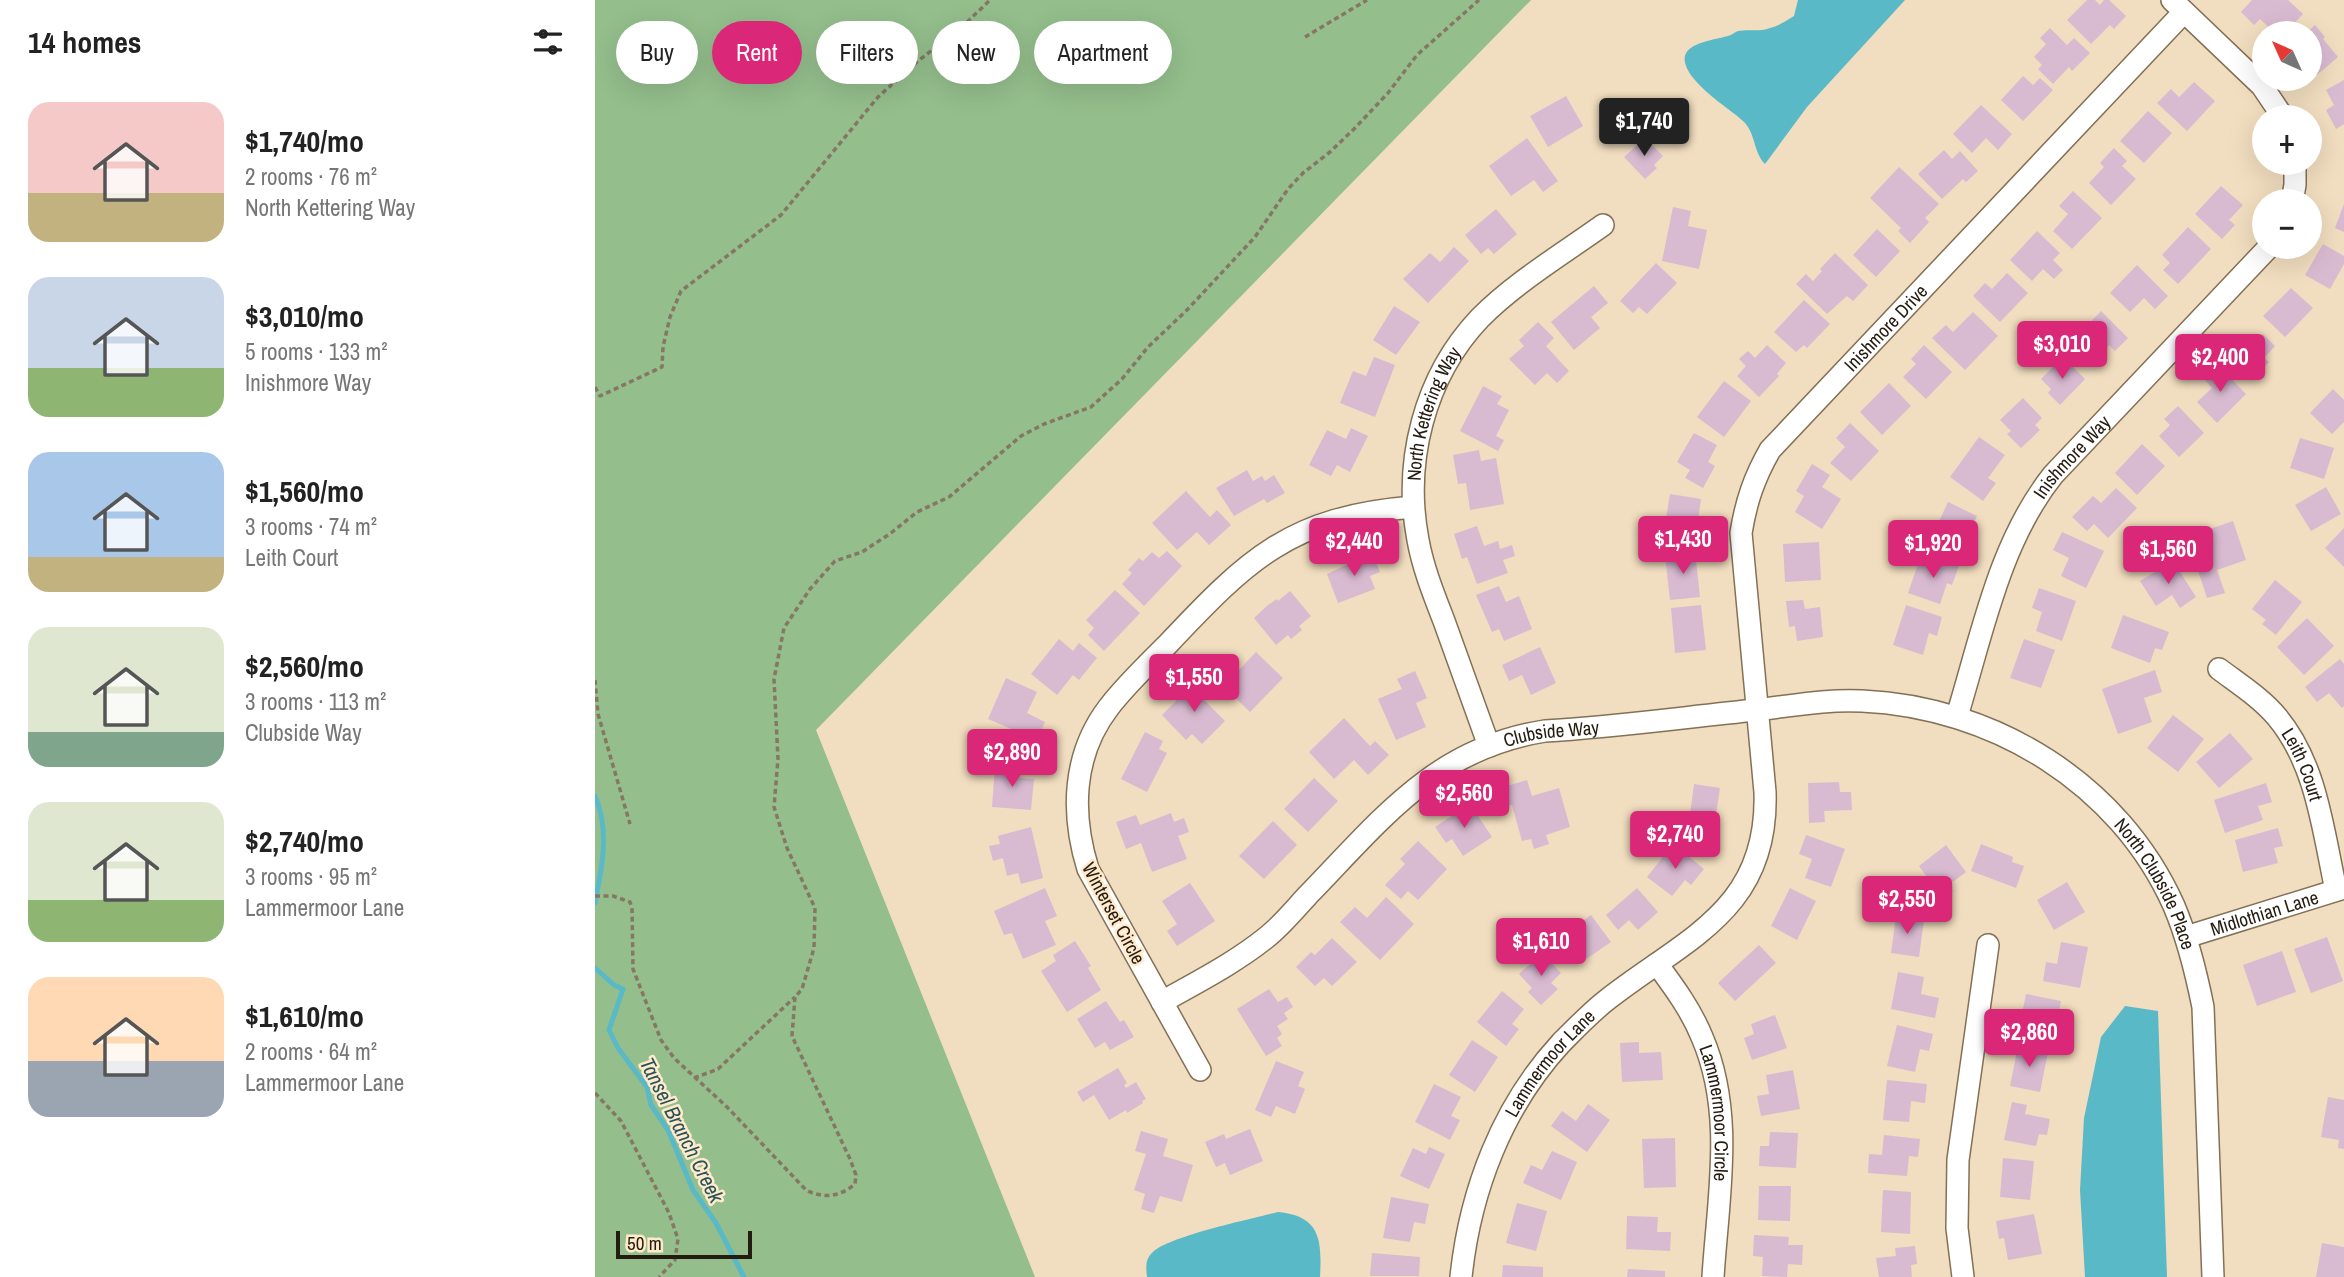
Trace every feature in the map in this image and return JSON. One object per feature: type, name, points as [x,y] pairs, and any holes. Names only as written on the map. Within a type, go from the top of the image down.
[{"type":"street","points":[[2178,6],[2262,86],[2275,105]]},
{"type":"street","name":"Inishmore Drive","points":[[1756,710],[1741,533],[1755,475],[1786,430],[2178,6]]},
{"type":"street","name":"North Kettering Way","points":[[1489,746],[1422,559],[1413,507],[1413,471],[1420,432],[1437,382],[1458,346],[1478,320],[1501,298],[1602,225]]},
{"type":"street","name":"Inishmore Way","points":[[1957,716],[2012,540],[2040,492],[2053,475],[2258,259]]},
{"type":"street","name":"Winterset Circle","points":[[1200,1070],[1098,888],[1082,850],[1076,804],[1081,765],[1093,734],[1110,705],[1223,585],[1251,561],[1292,537],[1338,518],[1382,509],[1413,507]]},
{"type":"street","name":"Leith Court","points":[[2219,669],[2262,701],[2281,722],[2298,749],[2311,782],[2340,889]]},
{"type":"street","name":"North Clubside Place","points":[[1824,702],[1862,701],[1907,705],[1957,716],[1998,732],[2056,764],[2097,798],[2148,859],[2173,905],[2186,937],[2199,983],[2205,1025],[2213,1277]]},
{"type":"street","name":"Clubside Way","points":[[1162,1002],[1232,962],[1268,936],[1405,796],[1443,768],[1489,746],[1545,731],[1824,702]]},
{"type":"street","name":"Lammermoor Lane","points":[[1461,1277],[1468,1225],[1479,1185],[1492,1152],[1531,1080],[1560,1044],[1596,1008],[1695,938],[1728,908],[1745,884],[1757,856],[1765,817],[1766,800],[1756,710]]},
{"type":"street","name":"Midlothian Lane","points":[[2186,937],[2340,889]]},
{"type":"street","points":[[1963,1277],[1957,1228],[1958,1160],[1988,945]]},
{"type":"street","name":"Lammermoor Circle","points":[[1657,964],[1697,1026],[1718,1084],[1723,1136],[1713,1277]]},
{"type":"path","points":[[595,387],[600,396],[662,367],[663,347],[670,317],[681,291],[781,215],[878,97],[918,61],[961,28],[990,0]]},
{"type":"path","points":[[1305,37],[1367,0]]},
{"type":"path","points":[[694,1078],[718,1069],[795,997],[802,989],[814,948],[815,908],[787,848],[773,807],[778,759],[774,679],[784,628],[810,589],[835,561],[862,552],[916,512],[949,497],[1021,436],[1044,424],[1091,407],[1122,379],[1148,347],[1187,310],[1255,237],[1288,189],[1303,173],[1355,129],[1388,93],[1417,55],[1479,0]]},
{"type":"path","points":[[595,680],[598,714],[630,824]]},
{"type":"path","points":[[595,895],[626,899],[632,908],[633,969],[650,1017],[661,1040],[674,1058],[727,1107],[806,1191],[824,1196],[846,1192],[855,1184],[856,1175],[851,1159],[796,1048],[792,1036],[795,997]]},
{"type":"path","points":[[595,1093],[621,1121],[669,1213],[678,1239],[675,1260],[659,1277]]},
{"type":"green space","points":[[595,0],[1531,0],[816,730],[1035,1277],[595,1277]]},
{"type":"water","points":[[1798,0],[1905,0],[1807,107],[1765,164],[1747,126],[1699,85],[1687,68],[1685,59],[1687,52],[1700,43],[1738,31],[1762,30],[1780,24],[1794,16]]},
{"type":"water","points":[[2125,1006],[2158,1011],[2167,1277],[2085,1277],[2080,1190],[2084,1118],[2101,1037]]},
{"type":"water","points":[[1278,1212],[1303,1218],[1310,1224],[1319,1241],[1320,1277],[1147,1277],[1149,1257],[1162,1246],[1212,1229]]},
{"type":"building","points":[[2087,0],[2095,0],[2100,5],[2104,0],[2109,0],[2126,16],[2114,29],[2110,25],[2091,44],[2067,20]]},
{"type":"building","points":[[2252,0],[2288,0],[2303,14],[2296,21],[2260,19],[2252,23],[2241,12]]},
{"type":"building","points":[[2050,28],[2067,45],[2074,38],[2090,53],[2072,71],[2069,67],[2053,84],[2038,69],[2042,65],[2034,57],[2046,44],[2040,38]]},
{"type":"building","points":[[2322,33],[2325,37],[2323,39],[2338,57],[2322,71]]},
{"type":"building","points":[[2023,76],[2033,85],[2040,78],[2053,90],[2023,121],[2001,100]]},
{"type":"building","points":[[2344,80],[2344,124],[2336,129],[2326,110],[2334,105],[2326,90]]},
{"type":"building","points":[[2194,82],[2215,101],[2187,131],[2157,103],[2171,89],[2179,97]]},
{"type":"building","points":[[1566,96],[1583,126],[1548,147],[1530,116]]},
{"type":"building","points":[[1981,105],[2012,134],[1998,150],[1986,138],[1972,153],[1953,134]]},
{"type":"building","points":[[2148,111],[2172,133],[2144,163],[2120,141]]},
{"type":"building","points":[[1527,138],[1558,181],[1543,192],[1534,180],[1511,196],[1489,166]]},
{"type":"building","points":[[1645,138],[1663,156],[1654,165],[1657,168],[1645,179],[1624,157]]},
{"type":"building","points":[[2114,148],[2127,161],[2122,166],[2136,179],[2111,205],[2089,183],[2104,167],[2100,163]]},
{"type":"building","points":[[1944,150],[1952,159],[1960,151],[1978,171],[1966,182],[1963,179],[1942,199],[1918,174]]},
{"type":"building","points":[[1899,167],[1939,204],[1925,218],[1929,222],[1910,243],[1898,231],[1901,228],[1870,198]]},
{"type":"building","points":[[2221,186],[2243,205],[2229,220],[2235,225],[2222,239],[2195,214]]},
{"type":"building","points":[[2073,191],[2102,218],[2072,249],[2053,231],[2068,214],[2059,206]]},
{"type":"building","points":[[2344,204],[2344,232],[2335,228]]},
{"type":"building","points":[[1673,207],[1691,211],[1688,226],[1707,230],[1699,269],[1662,261]]},
{"type":"building","points":[[1496,209],[1517,234],[1494,254],[1488,248],[1481,254],[1465,235]]},
{"type":"building","points":[[2188,227],[2211,249],[2178,284],[2163,270],[2170,263],[2162,255]]},
{"type":"building","points":[[1877,229],[1900,251],[1876,277],[1853,255]]},
{"type":"building","points":[[2037,231],[2060,253],[2053,260],[2063,270],[2054,279],[2043,269],[2032,281],[2010,260]]},
{"type":"building","points":[[2322,246],[2344,256],[2344,264],[2330,289],[2305,275],[2314,259],[2322,259]]},
{"type":"building","points":[[1454,247],[1469,261],[1428,303],[1403,279],[1430,253],[1440,262]]},
{"type":"building","points":[[1835,253],[1868,285],[1853,301],[1847,296],[1827,314],[1796,284],[1806,274],[1813,281]]},
{"type":"building","points":[[1656,263],[1677,283],[1647,314],[1639,307],[1633,313],[1620,301]]},
{"type":"building","points":[[2137,265],[2168,296],[2155,309],[2144,298],[2130,312],[2110,293]]},
{"type":"building","points":[[2007,273],[2028,293],[2000,322],[1973,296],[1985,283],[1992,289]]},
{"type":"building","points":[[1594,286],[1608,303],[1591,317],[1600,328],[1574,350],[1551,322]]},
{"type":"building","points":[[2291,288],[2313,308],[2285,337],[2263,316]]},
{"type":"building","points":[[1804,300],[1830,324],[1807,348],[1804,345],[1796,352],[1774,332]]},
{"type":"building","points":[[1394,306],[1420,322],[1396,355],[1373,340]]},
{"type":"building","points":[[2101,311],[2128,338],[2115,351],[2109,345],[2095,359],[2074,339]]},
{"type":"building","points":[[1973,312],[1998,336],[1965,370],[1932,338],[1946,325],[1953,332]]},
{"type":"building","points":[[1538,322],[1554,338],[1546,346],[1569,371],[1557,383],[1547,373],[1535,385],[1509,359],[1524,346],[1519,340]]},
{"type":"building","points":[[2263,334],[2275,346],[2264,358],[2269,362],[2252,380],[2227,358],[2245,338],[2253,345]]},
{"type":"building","points":[[1767,345],[1786,363],[1777,374],[1779,376],[1759,397],[1737,376],[1746,366],[1739,359],[1748,351],[1755,358]]},
{"type":"building","points":[[1924,345],[1952,372],[1926,399],[1903,377],[1916,364],[1911,359]]},
{"type":"building","points":[[1374,357],[1395,365],[1375,417],[1340,403],[1353,371],[1366,376]]},
{"type":"building","points":[[2063,357],[2085,379],[2060,405],[2048,393],[2051,389],[2041,379]]},
{"type":"building","points":[[2217,364],[2246,394],[2217,423],[2197,402],[2212,388],[2202,377]]},
{"type":"building","points":[[1724,381],[1751,401],[1724,437],[1697,417]]},
{"type":"building","points":[[1889,383],[1911,406],[1882,435],[1860,412]]},
{"type":"building","points":[[1483,386],[1502,396],[1497,404],[1509,410],[1496,436],[1504,440],[1498,451],[1460,431]]},
{"type":"building","points":[[2333,389],[2344,400],[2344,422],[2332,434],[2310,413]]},
{"type":"building","points":[[2023,398],[2042,418],[2035,425],[2040,430],[2021,448],[2007,434],[2011,431],[2000,420]]},
{"type":"building","points":[[2178,406],[2204,433],[2179,457],[2159,436],[2170,425],[2164,419]]},
{"type":"building","points":[[1850,423],[1879,451],[1851,481],[1830,463],[1845,447],[1836,438]]},
{"type":"building","points":[[1351,428],[1368,436],[1350,472],[1337,465],[1331,476],[1309,465],[1327,430],[1346,439]]},
{"type":"building","points":[[1694,433],[1717,445],[1708,462],[1715,466],[1703,488],[1685,478],[1690,470],[1677,462]]},
{"type":"building","points":[[1979,437],[2005,455],[1988,478],[1996,483],[1983,501],[1950,477]]},
{"type":"building","points":[[2300,438],[2334,448],[2324,479],[2290,468]]},
{"type":"building","points":[[2142,444],[2165,466],[2137,495],[2115,473]]},
{"type":"building","points":[[1479,450],[1481,461],[1496,458],[1504,504],[1470,510],[1466,483],[1458,484],[1453,455]]},
{"type":"building","points":[[1812,464],[1830,475],[1822,487],[1841,499],[1822,529],[1795,512],[1804,496],[1796,491]]},
{"type":"building","points":[[1247,470],[1253,481],[1262,476],[1265,481],[1274,475],[1285,493],[1267,503],[1264,499],[1234,516],[1216,488]]},
{"type":"building","points":[[2326,487],[2341,514],[2311,531],[2295,505]]},
{"type":"building","points":[[2116,488],[2137,508],[2108,538],[2094,524],[2087,531],[2072,517],[2093,496],[2101,503]]},
{"type":"building","points":[[1186,491],[1210,517],[1217,510],[1231,525],[1209,545],[1197,532],[1177,550],[1152,523]]},
{"type":"building","points":[[1670,494],[1701,499],[1695,542],[1663,537]]},
{"type":"building","points":[[1948,502],[1977,516],[1960,552],[1931,539]]},
{"type":"building","points":[[2233,521],[2246,560],[2217,570],[2225,593],[2207,598],[2187,537]]},
{"type":"building","points":[[1477,526],[1484,546],[1498,541],[1500,549],[1512,545],[1515,556],[1503,560],[1508,573],[1477,584],[1467,557],[1462,559],[1454,534]]},
{"type":"building","points":[[2344,528],[2344,567],[2325,548]]},
{"type":"building","points":[[2062,532],[2104,551],[2086,588],[2061,576],[2069,558],[2053,550]]},
{"type":"building","points":[[1819,542],[1821,580],[1785,582],[1783,544]]},
{"type":"building","points":[[1167,551],[1182,566],[1144,606],[1122,584],[1132,573],[1128,570],[1139,558],[1143,561],[1152,552],[1159,558]]},
{"type":"building","points":[[1695,551],[1700,597],[1670,600],[1665,555]]},
{"type":"building","points":[[1372,553],[1380,572],[1370,576],[1375,589],[1338,603],[1327,574]]},
{"type":"building","points":[[1941,557],[1960,563],[1952,585],[1947,583],[1940,604],[1908,593],[1919,561],[1938,567]]},
{"type":"building","points":[[2173,561],[2196,597],[2180,608],[2172,595],[2156,606],[2140,581]]},
{"type":"building","points":[[2275,580],[2302,602],[2276,635],[2262,624],[2266,620],[2252,609]]},
{"type":"building","points":[[1499,586],[1506,602],[1519,596],[1532,629],[1504,641],[1499,629],[1492,632],[1476,595]]},
{"type":"building","points":[[2039,588],[2076,601],[2062,641],[2036,631],[2042,612],[2032,608]]},
{"type":"building","points":[[1115,590],[1140,613],[1104,651],[1088,635],[1094,628],[1086,620]]},
{"type":"building","points":[[1290,591],[1311,616],[1299,626],[1302,630],[1291,639],[1288,635],[1276,645],[1254,618]]},
{"type":"building","points":[[1803,600],[1805,609],[1820,607],[1823,637],[1797,641],[1795,626],[1789,627],[1786,601]]},
{"type":"building","points":[[1701,605],[1706,650],[1675,653],[1671,608]]},
{"type":"building","points":[[1906,605],[1942,617],[1937,636],[1929,633],[1923,655],[1893,645]]},
{"type":"building","points":[[2123,615],[2169,632],[2162,650],[2155,648],[2150,663],[2111,648]]},
{"type":"building","points":[[2307,618],[2334,646],[2304,675],[2277,647]]},
{"type":"building","points":[[1059,639],[1073,651],[1079,643],[1097,658],[1079,680],[1073,675],[1057,695],[1031,674]]},
{"type":"building","points":[[2024,639],[2055,650],[2041,688],[2010,678]]},
{"type":"building","points":[[1540,647],[1556,683],[1531,695],[1522,675],[1509,681],[1502,665]]},
{"type":"building","points":[[1256,652],[1283,678],[1250,712],[1204,668],[1217,655],[1236,673]]},
{"type":"building","points":[[2340,659],[2344,664],[2342,708],[2329,693],[2317,702],[2305,687]]},
{"type":"building","points":[[2155,670],[2162,692],[2144,698],[2152,722],[2118,734],[2102,689]]},
{"type":"building","points":[[1415,671],[1427,698],[1416,703],[1426,727],[1396,740],[1378,699],[1402,689],[1397,679]]},
{"type":"building","points":[[1006,678],[1037,692],[1027,713],[1045,722],[1037,740],[988,719]]},
{"type":"building","points":[[1198,679],[1209,690],[1201,697],[1225,721],[1202,744],[1192,734],[1186,740],[1162,715]]},
{"type":"building","points":[[2173,715],[2204,739],[2178,772],[2147,748]]},
{"type":"building","points":[[1344,718],[1370,746],[1375,741],[1389,755],[1368,775],[1354,760],[1334,779],[1309,752]]},
{"type":"building","points":[[1145,732],[1163,741],[1159,749],[1167,753],[1147,792],[1121,779]]},
{"type":"building","points":[[2230,733],[2253,759],[2219,788],[2196,762]]},
{"type":"building","points":[[995,765],[1020,767],[1019,778],[1034,779],[1031,810],[992,807]]},
{"type":"building","points":[[1314,778],[1338,801],[1308,832],[1284,809]]},
{"type":"building","points":[[1527,780],[1532,796],[1559,788],[1570,827],[1546,835],[1549,844],[1534,849],[1531,839],[1522,841],[1512,805],[1503,808],[1497,789]]},
{"type":"building","points":[[1839,782],[1840,792],[1851,792],[1852,810],[1824,811],[1825,822],[1809,823],[1808,783]]},
{"type":"building","points":[[2266,783],[2272,802],[2258,806],[2263,820],[2225,833],[2214,800]]},
{"type":"building","points":[[1694,784],[1720,788],[1712,841],[1687,838]]},
{"type":"building","points":[[1470,804],[1492,837],[1463,856],[1452,839],[1446,843],[1435,827]]},
{"type":"building","points":[[1171,813],[1174,822],[1184,818],[1189,832],[1178,836],[1187,859],[1152,872],[1141,843],[1126,849],[1116,822],[1136,815],[1140,825]]},
{"type":"building","points":[[1273,821],[1297,845],[1264,879],[1239,856]]},
{"type":"building","points":[[1031,827],[1043,878],[1021,884],[1018,873],[1007,876],[1003,858],[993,861],[989,846],[1000,844],[998,836]]},
{"type":"building","points":[[2278,828],[2283,846],[2274,848],[2278,863],[2243,872],[2235,840]]},
{"type":"building","points":[[1806,835],[1845,849],[1831,887],[1805,878],[1812,859],[1799,854]]},
{"type":"building","points":[[1418,841],[1447,869],[1418,900],[1408,891],[1401,899],[1385,885],[1405,864],[1400,859]]},
{"type":"building","points":[[1673,844],[1704,869],[1691,885],[1685,880],[1672,896],[1647,877]]},
{"type":"building","points":[[1981,844],[2013,857],[2012,862],[2024,866],[2016,888],[1971,871]]},
{"type":"building","points":[[1946,845],[1966,872],[1949,885],[1953,891],[1930,908],[1918,891],[1930,881],[1919,866]]},
{"type":"building","points":[[2067,882],[2085,912],[2054,930],[2037,900]]},
{"type":"building","points":[[1190,883],[1215,921],[1177,946],[1167,931],[1177,924],[1162,901]]},
{"type":"building","points":[[1045,888],[1057,916],[1045,921],[1056,945],[1023,959],[1012,933],[1004,935],[994,911]]},
{"type":"building","points":[[1637,888],[1658,912],[1638,930],[1629,920],[1618,930],[1606,915]]},
{"type":"building","points":[[1790,888],[1816,901],[1797,940],[1771,926]]},
{"type":"building","points":[[1386,897],[1414,924],[1380,960],[1340,922],[1355,907],[1367,918]]},
{"type":"building","points":[[1591,915],[1611,942],[1579,964],[1560,937]]},
{"type":"building","points":[[1896,916],[1924,920],[1919,957],[1891,953]]},
{"type":"building","points":[[2327,937],[2343,981],[2311,993],[2294,949]]},
{"type":"building","points":[[1332,938],[1357,962],[1332,986],[1324,978],[1315,986],[1296,967],[1311,952],[1315,955]]},
{"type":"building","points":[[1075,941],[1091,966],[1088,968],[1101,990],[1067,1012],[1041,971],[1056,961],[1053,955]]},
{"type":"building","points":[[2061,942],[2088,947],[2080,988],[2043,981],[2046,962],[2057,964]]},
{"type":"building","points":[[1759,945],[1776,963],[1735,1001],[1718,983]]},
{"type":"building","points":[[2282,951],[2296,992],[2257,1006],[2243,965]]},
{"type":"building","points":[[1542,953],[1561,973],[1551,983],[1558,989],[1541,1005],[1528,992],[1532,988],[1519,974]]},
{"type":"building","points":[[1898,972],[1924,977],[1921,994],[1939,998],[1935,1018],[1891,1009]]},
{"type":"building","points":[[1269,989],[1278,1002],[1287,997],[1293,1007],[1284,1013],[1288,1019],[1277,1026],[1282,1034],[1277,1038],[1282,1046],[1266,1056],[1237,1009]]},
{"type":"building","points":[[1502,991],[1524,1009],[1512,1024],[1519,1029],[1506,1046],[1477,1022]]},
{"type":"building","points":[[2026,994],[2061,1001],[2055,1033],[2037,1030],[2035,1038],[2018,1034]]},
{"type":"building","points":[[1106,1001],[1120,1022],[1124,1020],[1134,1037],[1110,1050],[1105,1042],[1095,1048],[1077,1019]]},
{"type":"building","points":[[1775,1015],[1787,1048],[1752,1060],[1744,1038],[1754,1034],[1751,1024]]},
{"type":"building","points":[[1897,1025],[1933,1034],[1929,1051],[1920,1049],[1915,1072],[1887,1066]]},
{"type":"building","points":[[1472,1040],[1498,1057],[1475,1092],[1449,1075]]},
{"type":"building","points":[[1639,1042],[1639,1053],[1661,1052],[1663,1080],[1622,1082],[1620,1043]]},
{"type":"building","points":[[2018,1046],[2048,1052],[2040,1092],[2010,1086]]},
{"type":"building","points":[[1276,1061],[1304,1072],[1298,1086],[1305,1089],[1295,1114],[1276,1106],[1271,1117],[1255,1110]]},
{"type":"building","points":[[1118,1068],[1127,1083],[1124,1085],[1126,1088],[1136,1082],[1146,1099],[1127,1113],[1126,1110],[1109,1120],[1094,1095],[1083,1102],[1077,1092]]},
{"type":"building","points":[[1793,1070],[1800,1109],[1761,1116],[1757,1096],[1769,1094],[1766,1075]]},
{"type":"building","points":[[1887,1080],[1927,1084],[1925,1103],[1911,1101],[1909,1122],[1883,1120]]},
{"type":"building","points":[[1434,1084],[1461,1097],[1451,1116],[1460,1120],[1450,1140],[1415,1122]]},
{"type":"building","points":[[2328,1097],[2344,1100],[2344,1149],[2338,1148],[2339,1140],[2321,1137]]},
{"type":"building","points":[[2012,1102],[2027,1105],[2025,1114],[2050,1119],[2047,1135],[2039,1134],[2036,1146],[2004,1140]]},
{"type":"building","points":[[1588,1104],[1610,1120],[1587,1152],[1551,1126],[1562,1111],[1576,1121]]},
{"type":"building","points":[[1250,1129],[1263,1161],[1230,1175],[1225,1163],[1216,1167],[1205,1142],[1224,1134],[1226,1139]]},
{"type":"building","points":[[1141,1131],[1168,1139],[1163,1156],[1193,1165],[1182,1202],[1160,1196],[1154,1213],[1141,1209],[1145,1194],[1134,1190],[1146,1154],[1135,1151]]},
{"type":"building","points":[[1770,1132],[1798,1133],[1796,1168],[1759,1166],[1760,1146],[1769,1146]]},
{"type":"building","points":[[1884,1135],[1920,1139],[1918,1157],[1909,1156],[1907,1176],[1868,1173],[1869,1154],[1882,1155]]},
{"type":"building","points":[[1675,1138],[1676,1187],[1644,1188],[1642,1139]]},
{"type":"building","points":[[1429,1147],[1445,1154],[1429,1189],[1400,1176],[1413,1148],[1426,1154]]},
{"type":"building","points":[[1552,1151],[1577,1162],[1561,1200],[1523,1183],[1531,1165],[1542,1170]]},
{"type":"building","points":[[2003,1158],[2034,1161],[2030,1200],[2000,1197]]},
{"type":"building","points":[[1759,1186],[1791,1186],[1790,1221],[1758,1220]]},
{"type":"building","points":[[1883,1190],[1911,1192],[1910,1234],[1881,1232]]},
{"type":"building","points":[[1391,1197],[1429,1204],[1425,1224],[1414,1222],[1410,1242],[1383,1238]]},
{"type":"building","points":[[1517,1203],[1547,1211],[1536,1251],[1506,1243]]},
{"type":"building","points":[[2034,1214],[2042,1254],[2008,1260],[2004,1238],[1999,1239],[1996,1221]]},
{"type":"building","points":[[1627,1216],[1658,1217],[1657,1232],[1671,1232],[1670,1251],[1626,1249]]},
{"type":"building","points":[[1754,1235],[1789,1237],[1788,1245],[1803,1245],[1802,1265],[1788,1264],[1787,1277],[1762,1276],[1763,1257],[1753,1256]]},
{"type":"building","points":[[2322,1243],[2344,1247],[2344,1277],[2316,1277]]},
{"type":"building","points":[[1915,1246],[1917,1264],[1911,1265],[1912,1277],[1879,1277],[1876,1258],[1896,1256],[1895,1248]]},
{"type":"building","points":[[1372,1253],[1420,1257],[1419,1276],[1370,1276]]},
{"type":"building","points":[[1503,1265],[1543,1267],[1543,1277],[1502,1277]]},
{"type":"building","points":[[1628,1269],[1665,1271],[1665,1277],[1627,1277]]},
{"type":"waterway","name":"Tansel Branch Creek","points":[[595,796],[600,809],[603,836],[602,863],[595,903]]},
{"type":"waterway","name":"Tansel Branch Creek","points":[[595,968],[614,985],[623,989],[609,1030],[618,1048],[647,1087],[651,1105],[668,1130],[693,1190],[716,1223],[744,1277]]}]
